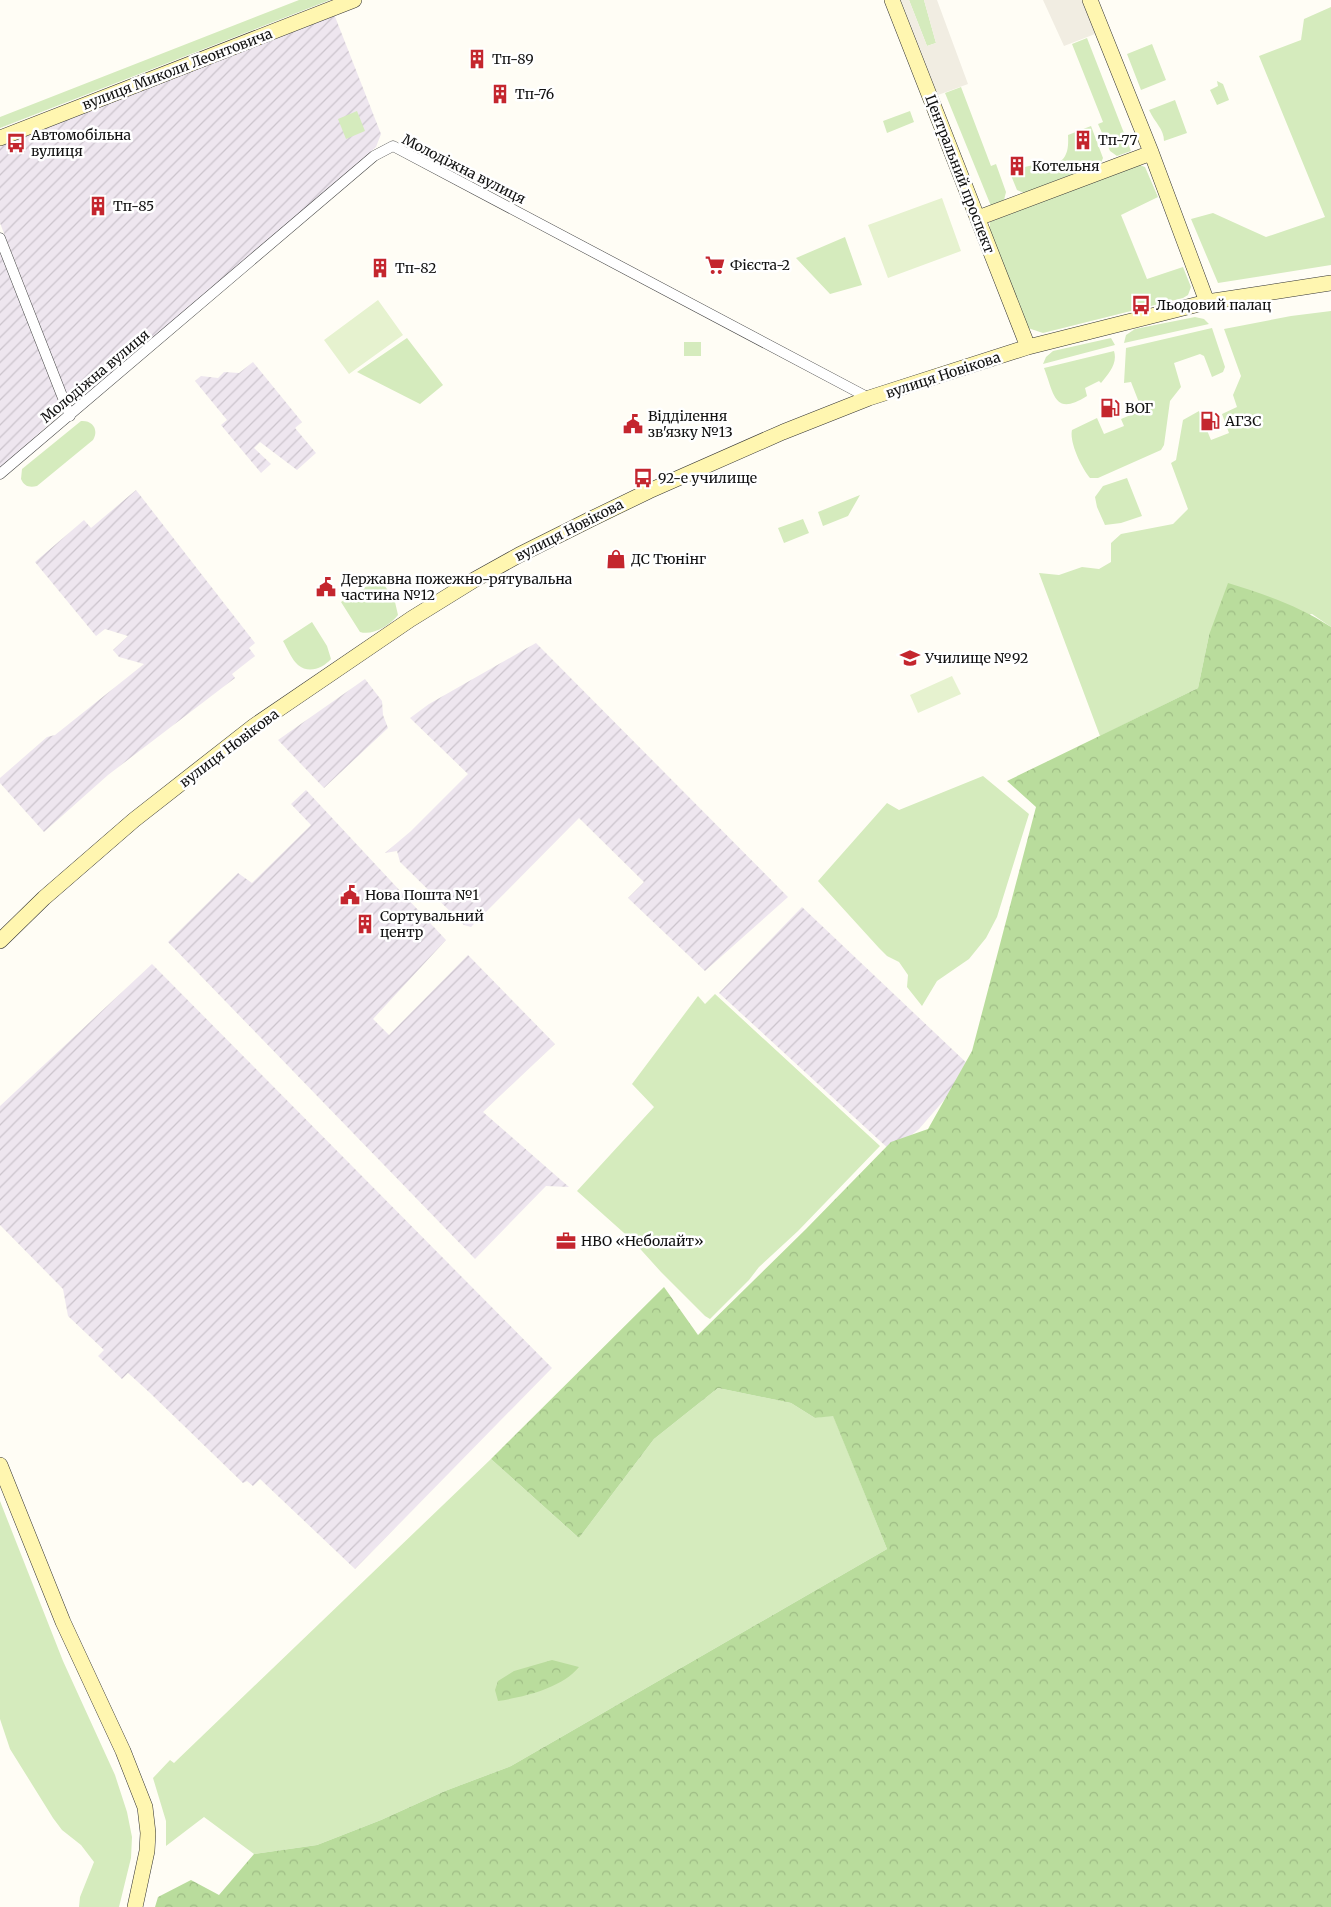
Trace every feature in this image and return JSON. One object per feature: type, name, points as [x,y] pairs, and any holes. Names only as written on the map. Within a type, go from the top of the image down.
[{"type":"street","name":"вулиця Миколи Леонтовича","points":[[0,138],[354,0]]},
{"type":"street","name":"Центральний проспект","points":[[892,0],[1028,347]]},
{"type":"street","points":[[1090,0],[1151,153],[1214,301],[1331,283]]},
{"type":"street","name":"Молодіжна вулиця","points":[[0,474],[374,156],[393,146],[869,398]]},
{"type":"street","points":[[978,218],[1151,153]]},
{"type":"street","points":[[0,238],[70,416]]},
{"type":"street","name":"вулиця Новікова","points":[[0,941],[56,887],[134,820],[254,726],[411,619],[518,555],[649,491],[783,432],[869,398],[1060,338],[1214,301]]},
{"type":"street","points":[[0,1465],[63,1622],[123,1751],[145,1807],[148,1833],[147,1851],[134,1907]]},
{"type":"shaded area","points":[[901,0],[909,0],[927,46],[936,43],[924,0],[937,0],[968,84],[938,95]]},
{"type":"shaded area","points":[[1043,0],[1082,0],[1095,34],[1064,46]]},
{"type":"shaded area","points":[[334,14],[381,134],[376,147],[87,399],[73,403],[64,388],[0,223],[0,145]]},
{"type":"shaded area","points":[[0,251],[63,412],[0,468]]},
{"type":"shaded area","points":[[253,362],[302,422],[295,428],[316,453],[297,470],[260,442],[254,448],[271,464],[261,473],[221,425],[227,420],[195,381],[201,376],[218,378],[224,372],[239,373]]},
{"type":"shaded area","points":[[136,490],[255,643],[249,648],[255,656],[232,674],[235,678],[108,775],[44,832],[0,783],[0,778],[47,737],[55,735],[144,664],[119,657],[113,650],[128,636],[105,629],[96,636],[35,562],[84,520],[91,528]]},
{"type":"shaded area","points":[[536,643],[788,897],[705,971],[628,898],[644,882],[579,818],[471,927],[464,925],[400,862],[397,851],[385,853],[411,831],[468,774],[410,718],[429,704]]},
{"type":"shaded area","points":[[365,679],[382,701],[383,715],[388,728],[324,788],[278,740]]},
{"type":"shaded area","points":[[306,790],[446,940],[373,1019],[389,1035],[468,955],[555,1044],[483,1112],[569,1187],[546,1186],[475,1259],[168,942],[238,873],[252,883],[311,825],[291,804]]},
{"type":"shaded area","points":[[802,907],[972,1068],[919,1129],[891,1151],[719,993]]},
{"type":"shaded area","points":[[152,964],[552,1368],[355,1569],[260,1479],[253,1486],[247,1481],[243,1483],[128,1373],[122,1379],[98,1356],[104,1350],[68,1316],[63,1289],[0,1225],[0,1106]]},
{"type":"green space","points":[[299,0],[330,0],[0,128],[0,117]]},
{"type":"green space","points":[[909,0],[924,0],[936,43],[927,46]]},
{"type":"green space","points":[[1331,7],[1331,265],[1218,283],[1191,219],[1213,213],[1266,237],[1325,217],[1259,56],[1301,40],[1304,19]]},
{"type":"green space","points":[[1087,38],[1131,151],[1117,156],[1110,151],[1098,124],[1103,122],[1072,44]]},
{"type":"green space","points":[[1152,44],[1166,80],[1141,90],[1127,54]]},
{"type":"green space","points":[[1217,81],[1223,84],[1229,100],[1217,105],[1210,90],[1218,86]]},
{"type":"green space","points":[[961,87],[991,166],[996,164],[1006,192],[1004,200],[991,206],[945,93]]},
{"type":"green space","points":[[1175,100],[1187,133],[1164,141],[1161,129],[1149,110]]},
{"type":"green space","points":[[357,111],[365,131],[346,139],[338,119]]},
{"type":"green space","points":[[910,111],[914,122],[887,133],[883,121]]},
{"type":"green space","points":[[1091,126],[1103,158],[1101,163],[1024,193],[1017,190],[1010,173],[1024,167],[1058,163],[1067,152],[1068,135]]},
{"type":"green space","points":[[1137,164],[1145,167],[1158,197],[1121,215],[1147,279],[1183,267],[1191,287],[1188,295],[1183,298],[1043,333],[1028,328],[990,232],[990,222]]},
{"type":"green space","points":[[942,198],[961,251],[888,278],[868,225]]},
{"type":"green space","points":[[845,237],[862,285],[830,294],[796,258]]},
{"type":"green space","points":[[378,300],[403,335],[349,374],[324,340]]},
{"type":"green space","points":[[1331,311],[1331,627],[1312,614],[1209,635],[1198,688],[1100,736],[1039,573],[1059,575],[1082,567],[1099,569],[1111,562],[1111,543],[1121,534],[1173,524],[1188,509],[1171,463],[1176,460],[1183,420],[1199,411],[1211,440],[1229,433],[1222,414],[1237,407],[1233,395],[1241,376],[1224,329],[1291,316]]},
{"type":"green space","points":[[1195,317],[1204,319],[1209,324],[1124,343],[1126,335],[1135,329]]},
{"type":"green space","points":[[1212,328],[1225,367],[1223,372],[1212,377],[1204,356],[1200,354],[1174,363],[1181,387],[1170,401],[1164,445],[1161,450],[1098,478],[1090,478],[1077,455],[1072,441],[1072,430],[1097,418],[1104,434],[1124,426],[1121,419],[1133,414],[1131,409],[1140,405],[1131,382],[1124,383],[1126,348]]},
{"type":"green space","points":[[407,338],[443,385],[420,404],[357,372]]},
{"type":"green space","points":[[1111,338],[1115,345],[1043,364],[1046,357],[1053,351]]},
{"type":"green space","points":[[684,342],[701,342],[701,356],[684,356]]},
{"type":"green space","points":[[1114,351],[1115,360],[1112,368],[1101,383],[1099,381],[1085,388],[1087,396],[1068,404],[1057,400],[1044,368]]},
{"type":"green space","points":[[81,421],[89,422],[94,426],[95,436],[93,440],[37,486],[29,487],[25,485],[21,479],[22,469]]},
{"type":"green space","points":[[1127,478],[1142,516],[1121,523],[1105,525],[1095,497],[1103,486]]},
{"type":"green space","points":[[860,495],[848,516],[823,526],[818,512]]},
{"type":"green space","points":[[803,519],[809,533],[784,543],[778,528]]},
{"type":"green space","points":[[380,578],[395,602],[398,615],[381,629],[365,633],[360,632],[341,602]]},
{"type":"green space","points":[[1228,583],[1281,601],[1331,627],[1331,1907],[155,1907],[158,1897],[191,1880],[219,1895],[254,1854],[317,1845],[381,1820],[445,1791],[511,1766],[887,1549],[833,1416],[815,1418],[791,1403],[718,1388],[654,1439],[579,1538],[491,1459],[664,1287],[698,1335],[891,1142],[928,1129],[972,1051],[1036,807],[1007,781],[1198,688],[1209,635]]},
{"type":"green space","points":[[312,622],[327,646],[331,659],[316,669],[307,669],[302,668],[296,663],[283,641]]},
{"type":"green space","points":[[952,676],[961,694],[918,713],[910,695]]},
{"type":"green space","points":[[983,776],[1029,814],[997,917],[986,938],[969,959],[937,981],[922,1006],[907,987],[908,975],[899,962],[887,956],[879,948],[818,881],[887,803],[899,810]]},
{"type":"green space","points":[[715,994],[880,1146],[710,1319],[661,1272],[633,1241],[577,1191],[654,1107],[632,1084],[698,996],[705,1004]]},
{"type":"green space","points":[[718,1388],[791,1403],[815,1418],[833,1415],[887,1549],[511,1766],[445,1791],[381,1820],[317,1845],[254,1854],[204,1817],[166,1846],[166,1821],[153,1778],[170,1760],[174,1763],[491,1459],[579,1538],[654,1439]]},
{"type":"green space","points":[[0,1501],[63,1661],[115,1775],[127,1812],[132,1837],[131,1858],[119,1907],[79,1907],[80,1897],[94,1862],[81,1845],[62,1830],[53,1818],[10,1749],[0,1719]]},
{"type":"green space","points":[[552,1660],[579,1667],[563,1681],[553,1686],[531,1694],[498,1701],[495,1690],[498,1681],[514,1671]]},
{"type":"place","name":"Тп-89","points":[[477,59]]},
{"type":"place","name":"Тп-76","points":[[500,94]]},
{"type":"place","name":"Тп-77","points":[[1083,140]]},
{"type":"place","name":"Автомобільна вулиця","points":[[16,143]]},
{"type":"place","name":"Котельня","points":[[1017,166]]},
{"type":"place","name":"Тп-85","points":[[98,206]]},
{"type":"place","name":"Фiєста-2","points":[[715,265]]},
{"type":"place","name":"Тп-82","points":[[380,268]]},
{"type":"place","name":"Льодовий палац","points":[[1141,305]]},
{"type":"place","name":"ВОГ","points":[[1110,408]]},
{"type":"place","name":"АГЗС","points":[[1210,421]]},
{"type":"place","name":"Відділення зв'язку №13","points":[[633,424]]},
{"type":"place","name":"92-е училище","points":[[643,478]]},
{"type":"place","name":"ДС Тюнінг","points":[[616,559]]},
{"type":"place","name":"Державна пожежно-рятувальна частина №12","points":[[326,587]]},
{"type":"place","name":"Училище №92","points":[[910,658]]},
{"type":"place","name":"Нова Пошта №1","points":[[350,895]]},
{"type":"place","name":"Сортувальний центр","points":[[365,924]]},
{"type":"place","name":"НВО «Неболайт»","points":[[566,1241]]}]
